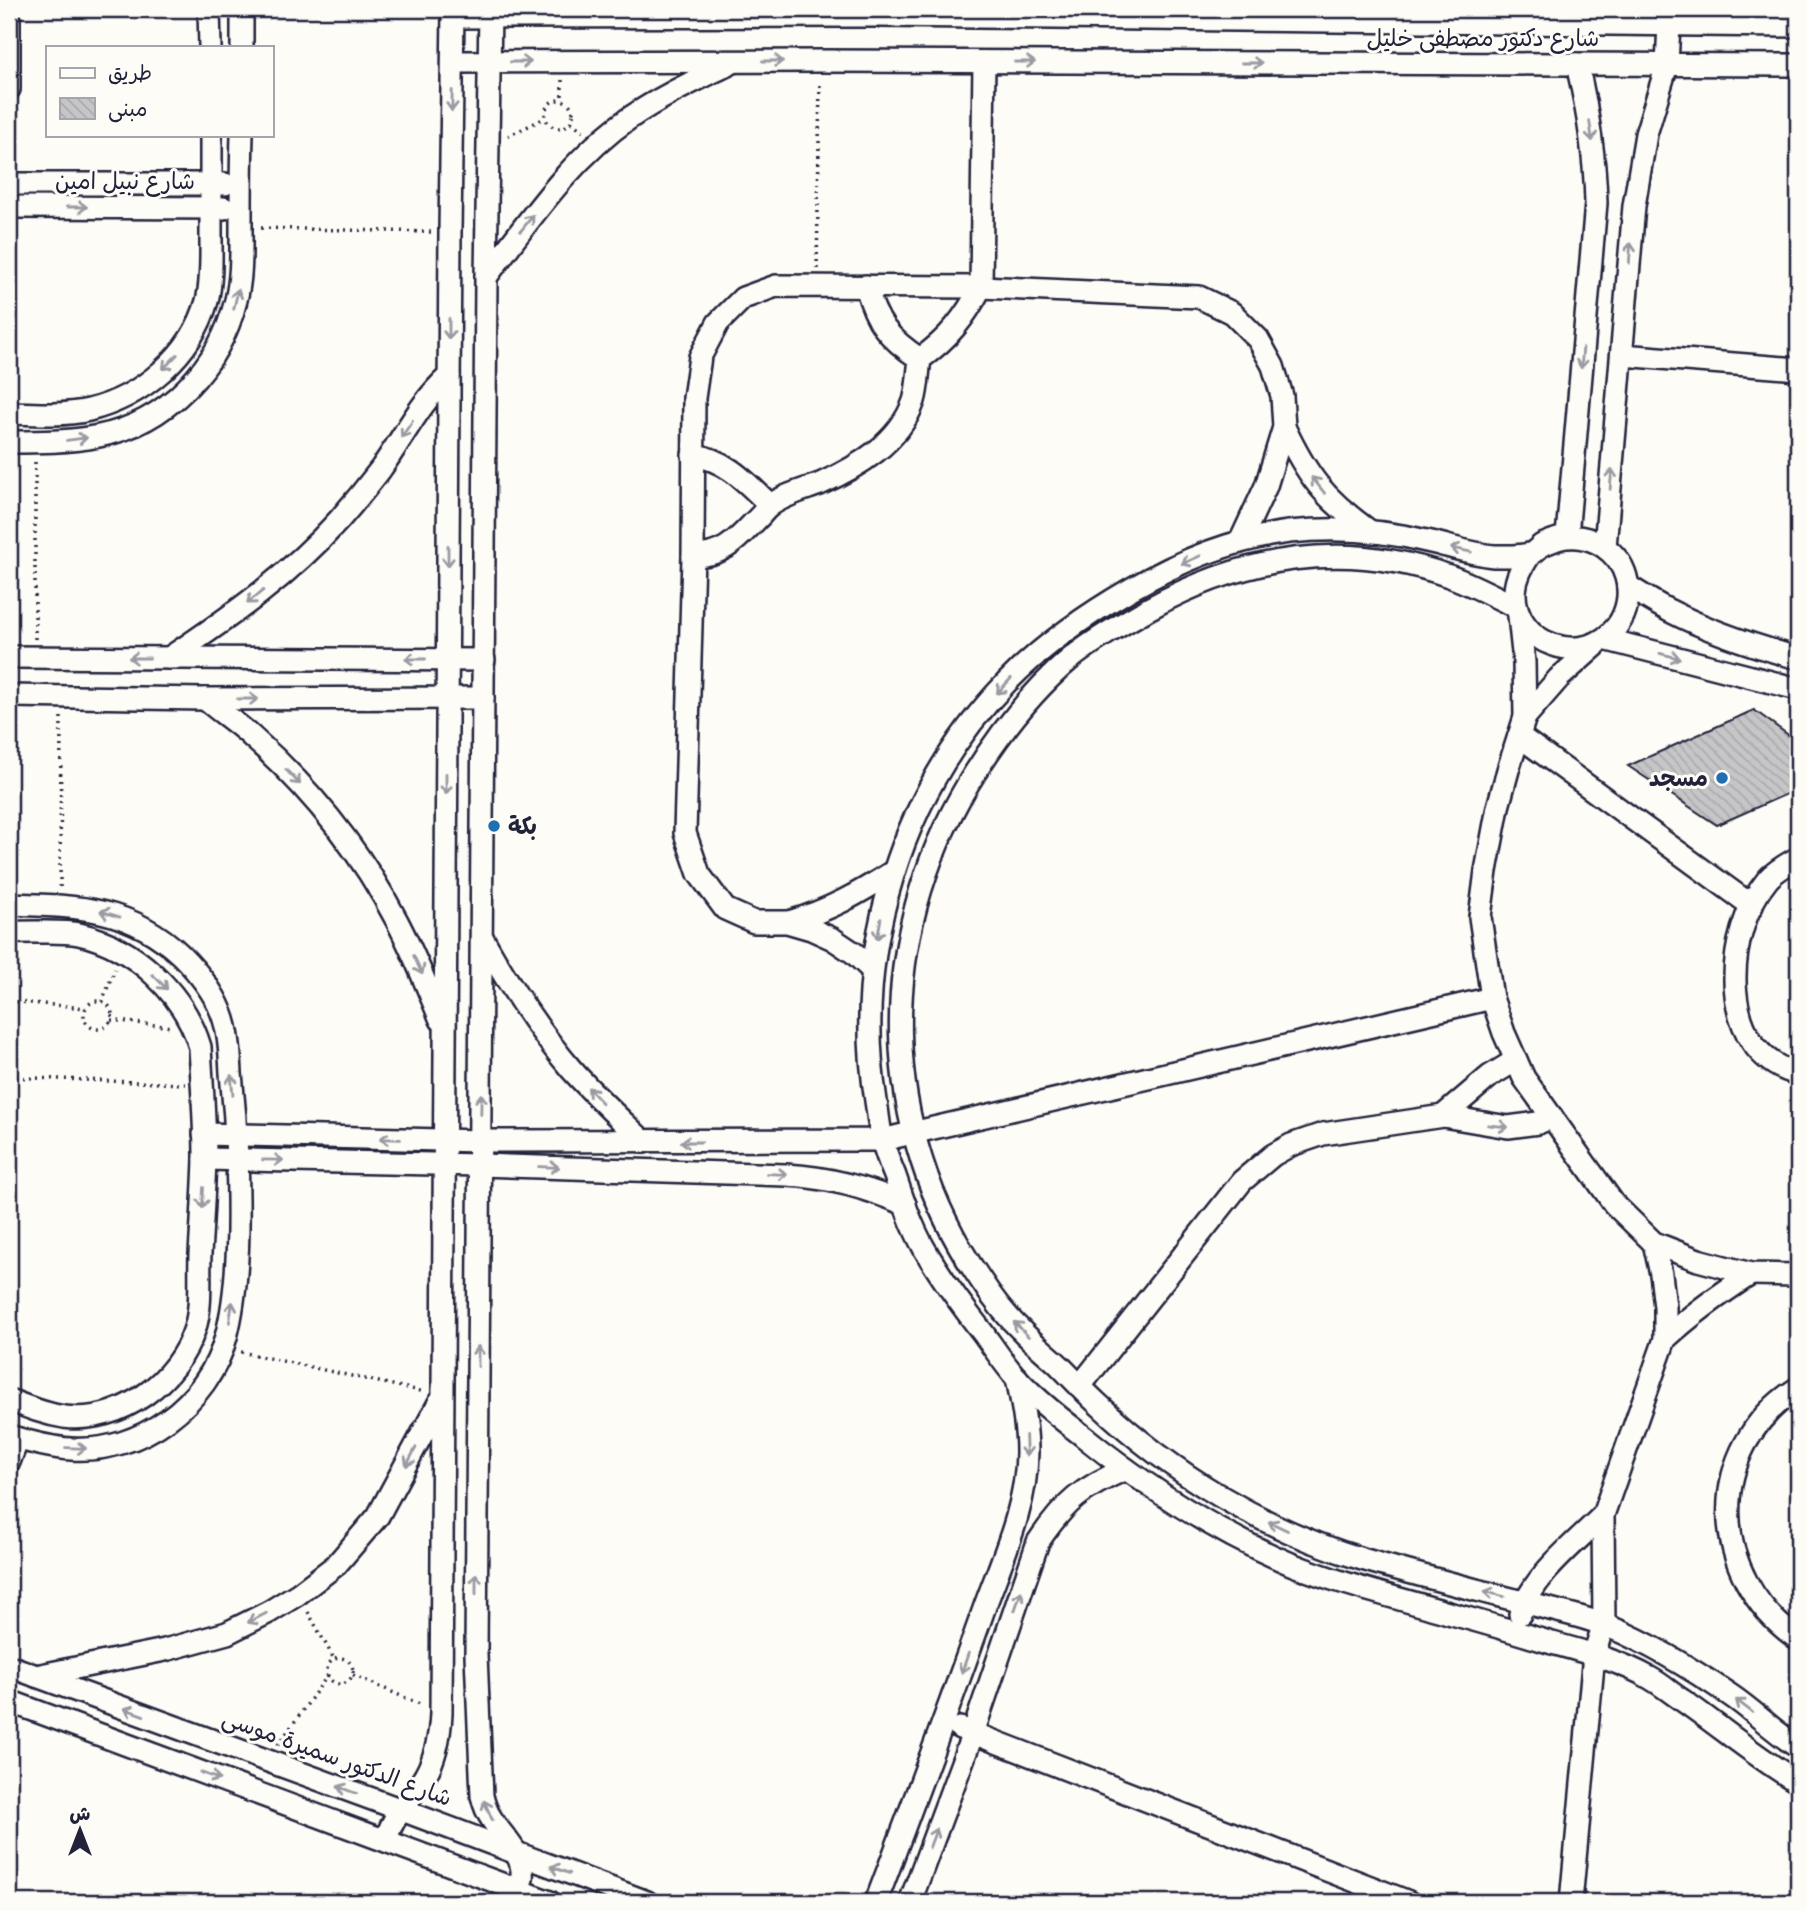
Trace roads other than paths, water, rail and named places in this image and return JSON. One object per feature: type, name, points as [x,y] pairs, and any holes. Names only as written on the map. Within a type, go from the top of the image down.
[{"type":"street","points":[[9,9],[9,89]]},
{"type":"street","points":[[209,9],[210,46]]},
{"type":"street","points":[[242,9],[242,46]]},
{"type":"street","points":[[387,1841],[389,1827],[427,1773],[435,1752],[441,1713],[453,13]]},
{"type":"street","name":"شارع دكتور مصطفى خليل","points":[[453,13],[1129,14],[1798,26]]},
{"type":"street","points":[[490,13],[476,1655],[482,1796],[490,1817],[517,1854],[523,1874],[520,1883],[521,1895]]},
{"type":"street","points":[[1605,547],[1633,206],[1649,123],[1667,65],[1669,24]]},
{"type":"street","name":"شارع دكتور مصطفى خليل","points":[[453,62],[1798,65]]},
{"type":"street","points":[[486,277],[554,189],[598,143],[630,117],[734,62]]},
{"type":"street","points":[[693,556],[717,553],[728,547],[770,505],[859,464],[882,447],[901,427],[915,399],[920,359],[956,328],[981,287],[984,62]]},
{"type":"street","points":[[1567,536],[1596,203],[1592,133],[1577,64]]},
{"type":"street","points":[[9,414],[55,414],[88,410],[120,399],[149,382],[174,359],[194,332],[207,301],[211,268],[211,136]]},
{"type":"street","points":[[9,442],[69,441],[102,436],[134,425],[163,408],[189,387],[210,361],[226,331],[237,299],[241,266],[242,136]]},
{"type":"street","name":"شارع نبيل امين","points":[[9,184],[241,184]]},
{"type":"street","name":"شارع نبيل امين","points":[[9,207],[211,207],[241,218]]},
{"type":"street","points":[[894,871],[842,902],[815,914],[787,922],[754,922],[725,909],[699,874],[685,833],[693,556],[694,398],[700,357],[718,323],[743,298],[776,286],[816,285],[981,287],[1199,297],[1232,313],[1258,339],[1273,366],[1282,396],[1284,427],[1298,458],[1317,486],[1341,510],[1368,530]]},
{"type":"street","points":[[866,286],[873,308],[884,328],[900,346],[920,359]]},
{"type":"street","points":[[1622,355],[1798,369]]},
{"type":"street","points":[[169,658],[239,610],[290,568],[328,530],[380,470],[425,400],[449,376]]},
{"type":"street","points":[[1240,542],[1266,486],[1284,427]]},
{"type":"street","points":[[693,455],[724,465],[770,505]]},
{"type":"street","points":[[1529,556],[1494,556],[1460,551],[1427,541],[1368,530],[1325,529],[1282,533],[1240,542],[1149,579],[1100,607],[1055,639],[1007,682],[965,731],[930,784],[906,835],[880,919],[872,970],[870,1030],[873,1081],[882,1140],[922,1244],[959,1302],[1022,1383],[1126,1469],[1226,1534],[1295,1565],[1346,1583],[1594,1654],[1650,1678],[1715,1723],[1770,1766],[1798,1782]]},
{"type":"street","points":[[1522,726],[1559,678],[1618,625],[1627,607],[1628,586],[1620,565],[1605,547],[1587,539],[1567,536],[1546,542],[1529,556],[1519,571],[1515,589],[1524,662],[1522,726],[1498,807],[1480,917],[1492,998],[1524,1078],[1614,1204],[1654,1243],[1698,1260],[1751,1274],[1798,1275]]},
{"type":"street","points":[[1796,1743],[1734,1698],[1663,1652],[1604,1624],[1357,1557],[1298,1535],[1241,1509],[1190,1478],[1142,1442],[1016,1325],[980,1279],[948,1228],[931,1191],[913,1133],[902,1077],[899,1023],[903,968],[910,927],[922,885],[951,814],[988,751],[1026,702],[1070,659],[1116,627],[1165,600],[1217,577],[1254,565],[1293,558],[1346,556],[1410,565],[1482,589],[1518,610],[1528,630],[1543,642],[1561,648],[1580,649],[1601,641],[1798,689]]},
{"type":"street","points":[[1628,586],[1669,611],[1712,631],[1798,658]]},
{"type":"street","points":[[9,657],[484,660]]},
{"type":"street","points":[[9,696],[205,699],[483,698]]},
{"type":"street","points":[[205,699],[286,769],[333,822],[367,870],[397,921],[445,1030]]},
{"type":"street","points":[[1522,726],[1752,906]]},
{"type":"street","points":[[1798,858],[1769,878],[1752,906],[1740,936],[1735,968],[1736,1001],[1744,1030],[1761,1054],[1786,1071],[1798,1074]]},
{"type":"street","points":[[9,904],[89,908],[115,914],[152,932],[181,955],[210,990],[222,1012],[228,1036],[236,1135],[238,1210],[232,1308],[222,1348],[214,1367],[197,1393],[151,1431],[126,1442],[99,1448],[71,1449],[14,1437],[9,1462]]},
{"type":"street","points":[[787,922],[833,939],[854,953],[872,970]]},
{"type":"street","points":[[9,932],[78,934],[110,945],[140,963],[166,987],[195,1030],[200,1047],[205,1159],[195,1326],[186,1351],[169,1373],[135,1402],[114,1411],[91,1416],[44,1414],[9,1400]]},
{"type":"street","points":[[482,939],[508,984],[570,1068],[644,1142]]},
{"type":"street","points":[[204,1134],[480,1141],[882,1140],[1492,998]]},
{"type":"street","points":[[1443,1116],[1490,1076],[1516,1060]]},
{"type":"street","points":[[1080,1386],[1242,1181],[1273,1154],[1323,1134],[1443,1116],[1508,1127],[1538,1123],[1552,1117]]},
{"type":"street","points":[[205,1159],[480,1165],[815,1177],[876,1192],[905,1204]]},
{"type":"street","points":[[1571,1902],[1594,1654],[1604,1624],[1603,1515],[1665,1339],[1665,1307],[1654,1243]]},
{"type":"street","points":[[1665,1339],[1692,1314],[1751,1274]]},
{"type":"street","points":[[1022,1383],[1055,1361]]},
{"type":"street","points":[[876,1902],[1013,1528],[1023,1491],[1027,1454],[1022,1383]]},
{"type":"street","points":[[1798,1388],[1783,1397],[1766,1414],[1744,1444],[1732,1477],[1727,1511],[1734,1548],[1759,1601],[1798,1639]]},
{"type":"street","points":[[9,1692],[21,1670],[165,1650],[227,1633],[298,1594],[336,1565],[378,1517],[443,1396]]},
{"type":"street","points":[[910,1902],[973,1732],[1038,1542],[1054,1517],[1075,1497],[1099,1480],[1126,1469]]},
{"type":"street","points":[[1514,1632],[1537,1581],[1603,1515]]},
{"type":"street","name":"شارع الدكتور سميرة موسى","points":[[21,1670],[647,1902]]},
{"type":"street","points":[[9,1701],[387,1841],[521,1895],[550,1902]]},
{"type":"street","points":[[944,1722],[1409,1902]]},
{"type":"place","name":"مسجد","points":[[1722,778]]},
{"type":"place","name":"بكة","points":[[494,826]]}]
